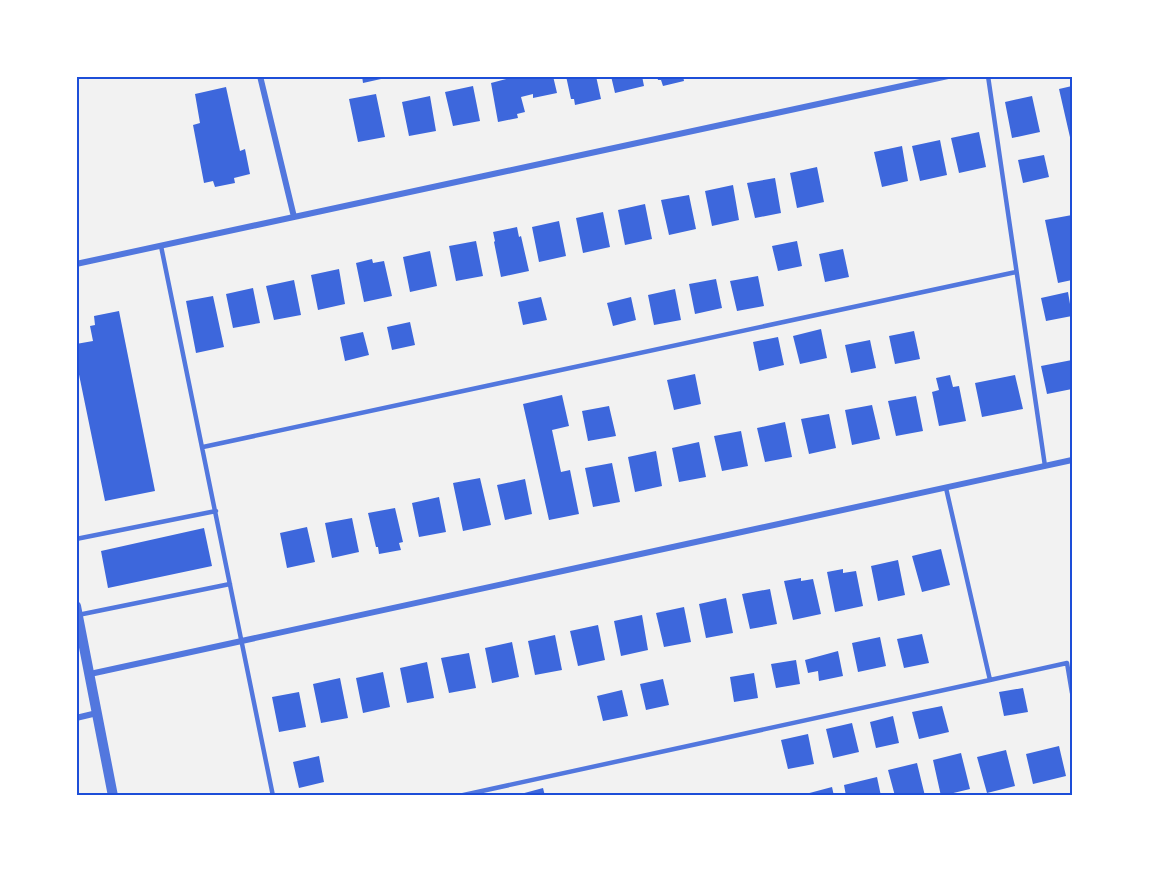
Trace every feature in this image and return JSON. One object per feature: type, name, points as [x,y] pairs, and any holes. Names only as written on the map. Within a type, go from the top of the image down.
[{"type":"street","points":[[260,76],[294,217]]},
{"type":"street","points":[[76,264],[948,76]]},
{"type":"street","points":[[90,674],[1072,460]]},
{"type":"street","points":[[77,611],[113,795]]},
{"type":"street","points":[[76,718],[97,713]]},
{"type":"lane","points":[[988,76],[1045,466]]},
{"type":"lane","points":[[161,246],[273,795]]},
{"type":"lane","points":[[203,447],[1016,272]]},
{"type":"lane","points":[[946,488],[990,680]]},
{"type":"lane","points":[[76,539],[216,511]]},
{"type":"lane","points":[[77,611],[230,584]]},
{"type":"lane","points":[[459,795],[1067,663],[1072,693]]},
{"type":"building","points":[[362,76],[389,76],[390,77],[363,83]]},
{"type":"building","points":[[517,76],[553,76],[557,93],[533,98],[533,94],[521,97],[525,112],[517,114],[518,118],[498,122],[491,83]]},
{"type":"building","points":[[566,76],[596,76],[601,99],[575,105],[574,99],[571,99]]},
{"type":"building","points":[[611,76],[642,76],[644,86],[615,93]]},
{"type":"building","points":[[657,76],[683,76],[684,81],[663,86]]},
{"type":"building","points":[[473,86],[480,121],[453,126],[445,92]]},
{"type":"building","points":[[1072,86],[1072,146],[1059,89]]},
{"type":"building","points":[[226,87],[240,151],[245,149],[250,174],[234,178],[235,183],[215,187],[213,181],[204,183],[193,125],[200,123],[195,94]]},
{"type":"building","points":[[376,94],[385,137],[358,142],[349,99]]},
{"type":"building","points":[[430,96],[436,131],[409,136],[402,102]]},
{"type":"building","points":[[1032,96],[1040,132],[1012,138],[1005,102]]},
{"type":"building","points":[[979,132],[986,167],[959,173],[951,138]]},
{"type":"building","points":[[940,140],[947,175],[920,181],[912,146]]},
{"type":"building","points":[[902,146],[908,181],[882,187],[874,152]]},
{"type":"building","points":[[1044,155],[1049,177],[1023,183],[1018,160]]},
{"type":"building","points":[[817,167],[824,202],[797,208],[790,173]]},
{"type":"building","points":[[775,178],[781,213],[755,218],[747,183]]},
{"type":"building","points":[[733,185],[739,220],[712,226],[705,191]]},
{"type":"building","points":[[689,195],[696,229],[669,235],[661,200]]},
{"type":"building","points":[[645,204],[652,239],[625,245],[618,210]]},
{"type":"building","points":[[603,212],[610,247],[583,253],[576,218]]},
{"type":"building","points":[[1072,215],[1072,280],[1058,283],[1045,220]]},
{"type":"building","points":[[559,221],[566,256],[539,262],[532,227]]},
{"type":"building","points":[[517,227],[529,271],[501,277],[493,232]]},
{"type":"building","points":[[476,241],[483,276],[456,281],[449,246]]},
{"type":"building","points":[[797,241],[802,266],[778,271],[772,246]]},
{"type":"building","points":[[843,249],[849,277],[825,282],[819,254]]},
{"type":"building","points":[[430,251],[437,286],[410,292],[403,257]]},
{"type":"building","points":[[372,259],[373,263],[384,261],[392,296],[364,302],[356,263]]},
{"type":"building","points":[[339,269],[345,304],[318,310],[311,275]]},
{"type":"building","points":[[758,276],[764,306],[737,311],[730,281]]},
{"type":"building","points":[[716,279],[722,308],[695,314],[689,284]]},
{"type":"building","points":[[294,280],[301,315],[274,320],[266,286]]},
{"type":"building","points":[[253,288],[260,323],[233,328],[226,294]]},
{"type":"building","points":[[675,289],[681,320],[654,325],[648,295]]},
{"type":"building","points":[[1068,292],[1072,316],[1046,321],[1041,298]]},
{"type":"building","points":[[213,296],[224,347],[196,353],[186,301]]},
{"type":"building","points":[[541,297],[547,320],[523,325],[518,302]]},
{"type":"building","points":[[631,297],[636,320],[613,326],[607,303]]},
{"type":"building","points":[[119,311],[155,491],[105,501],[76,360],[76,344],[93,341],[90,326],[95,325],[94,316]]},
{"type":"building","points":[[410,322],[415,345],[392,350],[387,327]]},
{"type":"building","points":[[821,329],[827,358],[800,364],[793,336]]},
{"type":"building","points":[[914,331],[920,359],[895,364],[889,336]]},
{"type":"building","points":[[363,332],[369,355],[345,361],[340,337]]},
{"type":"building","points":[[778,337],[784,365],[759,371],[753,342]]},
{"type":"building","points":[[870,340],[876,368],[851,373],[845,345]]},
{"type":"building","points":[[1072,360],[1072,389],[1047,394],[1041,366]]},
{"type":"building","points":[[695,374],[701,404],[674,410],[667,380]]},
{"type":"building","points":[[950,375],[953,387],[959,386],[966,421],[939,426],[932,392],[939,390],[936,378]]},
{"type":"building","points":[[1015,375],[1023,409],[982,417],[975,383]]},
{"type":"building","points":[[562,395],[569,426],[552,430],[561,472],[570,470],[579,514],[549,520],[523,404]]},
{"type":"building","points":[[916,396],[923,431],[896,436],[888,401]]},
{"type":"building","points":[[872,405],[880,439],[852,445],[845,410]]},
{"type":"building","points":[[609,406],[616,436],[588,441],[582,411]]},
{"type":"building","points":[[829,414],[836,448],[809,454],[801,419]]},
{"type":"building","points":[[785,422],[792,457],[765,462],[757,428]]},
{"type":"building","points":[[741,431],[748,466],[722,471],[714,436]]},
{"type":"building","points":[[699,442],[706,477],[679,482],[672,448]]},
{"type":"building","points":[[656,451],[662,486],[635,492],[628,457]]},
{"type":"building","points":[[612,463],[620,502],[593,507],[585,468]]},
{"type":"building","points":[[480,478],[491,525],[463,531],[453,483]]},
{"type":"building","points":[[525,479],[532,514],[505,520],[497,485]]},
{"type":"building","points":[[439,497],[446,532],[419,537],[412,503]]},
{"type":"building","points":[[395,508],[403,542],[399,543],[401,550],[379,554],[368,513]]},
{"type":"building","points":[[352,518],[359,552],[332,558],[325,523]]},
{"type":"building","points":[[307,527],[315,562],[287,568],[280,533]]},
{"type":"building","points":[[204,528],[212,566],[108,588],[101,551]]},
{"type":"building","points":[[941,549],[950,585],[922,592],[912,556]]},
{"type":"building","points":[[898,560],[905,595],[878,601],[871,566]]},
{"type":"building","points":[[843,569],[843,573],[856,571],[863,606],[835,612],[827,572]]},
{"type":"building","points":[[801,578],[801,581],[813,579],[821,614],[793,620],[784,581]]},
{"type":"building","points":[[770,589],[777,624],[750,629],[742,594]]},
{"type":"building","points":[[726,598],[733,633],[706,638],[699,604]]},
{"type":"building","points":[[684,607],[691,642],[664,647],[656,613]]},
{"type":"building","points":[[642,615],[648,650],[621,656],[614,621]]},
{"type":"building","points":[[598,625],[605,660],[578,666],[570,631]]},
{"type":"building","points":[[922,634],[929,663],[904,668],[897,639]]},
{"type":"building","points":[[555,635],[562,670],[535,675],[528,641]]},
{"type":"building","points":[[880,637],[886,666],[858,672],[852,643]]},
{"type":"building","points":[[512,642],[519,677],[492,683],[485,648]]},
{"type":"building","points":[[838,651],[843,676],[819,681],[818,671],[808,673],[805,660]]},
{"type":"building","points":[[469,653],[476,688],[449,693],[441,658]]},
{"type":"building","points":[[796,660],[800,684],[776,688],[771,664]]},
{"type":"building","points":[[427,662],[434,698],[407,703],[400,668]]},
{"type":"building","points":[[383,672],[390,707],[363,713],[356,678]]},
{"type":"building","points":[[754,673],[758,698],[734,702],[730,677]]},
{"type":"building","points":[[340,678],[348,718],[321,723],[313,684]]},
{"type":"building","points":[[663,679],[669,705],[646,710],[640,684]]},
{"type":"building","points":[[1023,688],[1028,712],[1004,716],[999,692]]},
{"type":"building","points":[[622,690],[628,716],[603,721],[597,696]]},
{"type":"building","points":[[299,692],[306,727],[279,732],[272,697]]},
{"type":"building","points":[[942,706],[949,732],[919,739],[912,712]]},
{"type":"building","points":[[893,716],[899,743],[876,748],[870,722]]},
{"type":"building","points":[[852,723],[859,752],[833,758],[826,729]]},
{"type":"building","points":[[808,734],[814,764],[788,769],[781,740]]},
{"type":"building","points":[[1059,746],[1066,776],[1033,784],[1026,754]]},
{"type":"building","points":[[1006,750],[1015,786],[987,793],[977,757]]},
{"type":"building","points":[[961,753],[970,789],[941,796],[933,760]]},
{"type":"building","points":[[319,756],[324,782],[299,788],[293,762]]},
{"type":"building","points":[[917,763],[925,796],[895,796],[888,770]]},
{"type":"building","points":[[877,777],[881,796],[846,796],[844,785]]},
{"type":"building","points":[[832,787],[834,796],[802,795]]},
{"type":"building","points":[[543,788],[545,796],[517,796],[517,795]]}]
